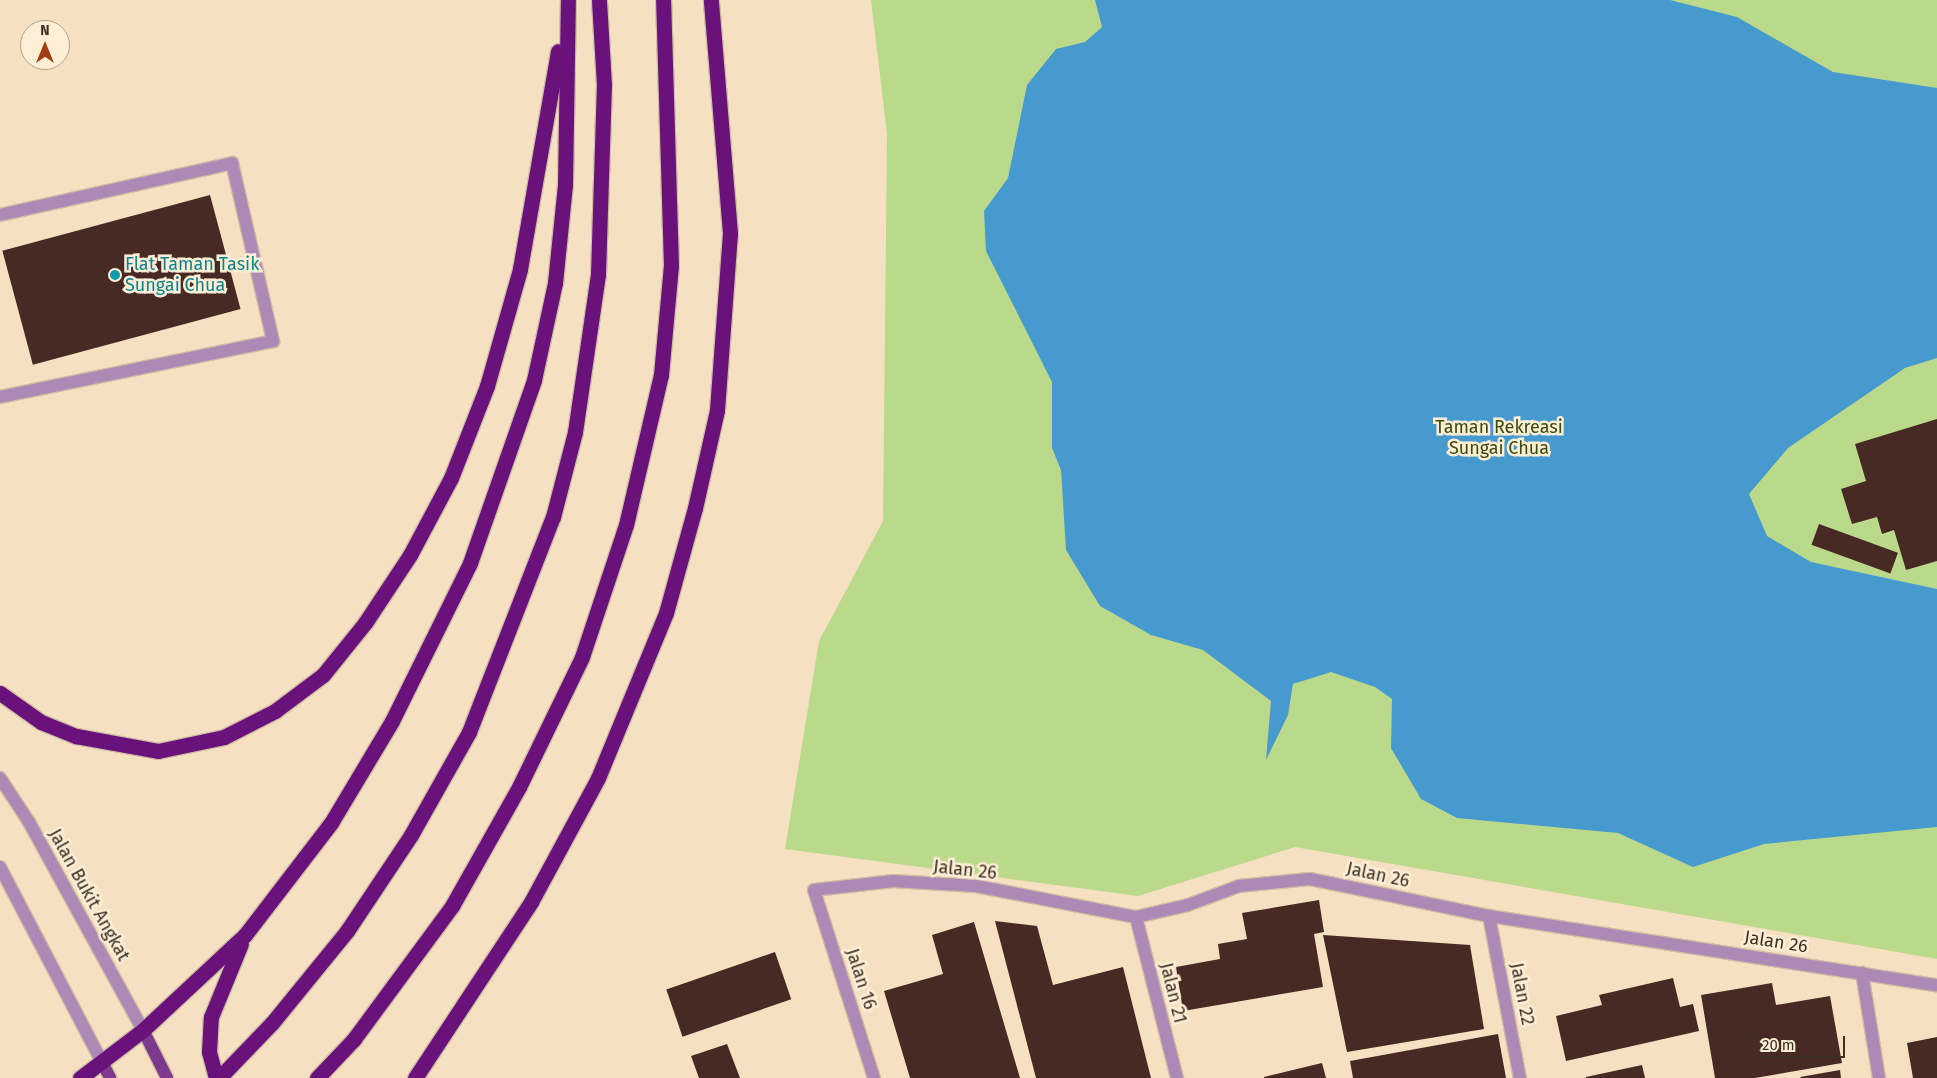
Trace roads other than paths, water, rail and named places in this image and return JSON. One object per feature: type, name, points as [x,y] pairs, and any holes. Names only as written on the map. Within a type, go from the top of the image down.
[{"type":"highway","points":[[0,693],[41,722],[76,736],[158,751],[224,737],[275,711],[323,675],[365,624],[410,555],[451,478],[487,386],[520,269],[537,155],[568,0]]},
{"type":"highway","points":[[245,935],[211,1017],[209,1052],[217,1078],[272,1023],[348,931],[411,835],[468,732],[553,517],[588,361],[603,180],[599,0]]},
{"type":"highway","points":[[317,1078],[354,1039],[452,906],[519,787],[582,657],[626,525],[661,375],[671,266],[663,0]]},
{"type":"highway","points":[[415,1078],[531,902],[598,778],[666,613],[695,508],[717,410],[730,233],[712,0]]},
{"type":"highway","points":[[80,1078],[143,1030],[245,935],[363,773],[433,643],[495,494],[534,380],[555,283],[565,184],[565,21]]},
{"type":"main road","points":[[143,1030],[167,1078]]},
{"type":"main road","points":[[102,1062],[110,1078]]},
{"type":"street","points":[[0,216],[232,163],[273,341],[0,397]]},
{"type":"street","name":"Jalan Bukit Angkat","points":[[0,778],[29,822],[143,1030]]},
{"type":"street","points":[[0,867],[102,1062]]},
{"type":"street","name":"Jalan 26","points":[[814,890],[893,882],[976,886],[1136,917],[1188,905],[1239,886],[1310,879],[1489,916],[1937,985]]},
{"type":"street","name":"Jalan 16","points":[[814,890],[874,1078]]},
{"type":"street","name":"Jalan 22","points":[[1489,916],[1520,1078]]},
{"type":"street","name":"Jalan 21","points":[[1136,917],[1177,1078]]},
{"type":"street","points":[[1862,973],[1878,1078]]},
{"type":"water","name":"Taman Rekreasi Sungai Chua","points":[[1095,0],[1670,0],[1737,17],[1833,72],[1937,88],[1937,358],[1905,368],[1788,448],[1749,494],[1767,536],[1811,562],[1937,589],[1937,827],[1764,844],[1693,867],[1618,833],[1457,818],[1421,799],[1391,748],[1392,699],[1375,687],[1331,672],[1293,684],[1288,715],[1266,760],[1271,701],[1203,650],[1151,635],[1100,606],[1066,550],[1061,470],[1052,448],[1052,382],[986,251],[984,211],[1008,178],[1027,85],[1056,49],[1085,42],[1102,27]]},
{"type":"place","name":"Flat Taman Tasik Sungai Chua","points":[[115,275]]}]
